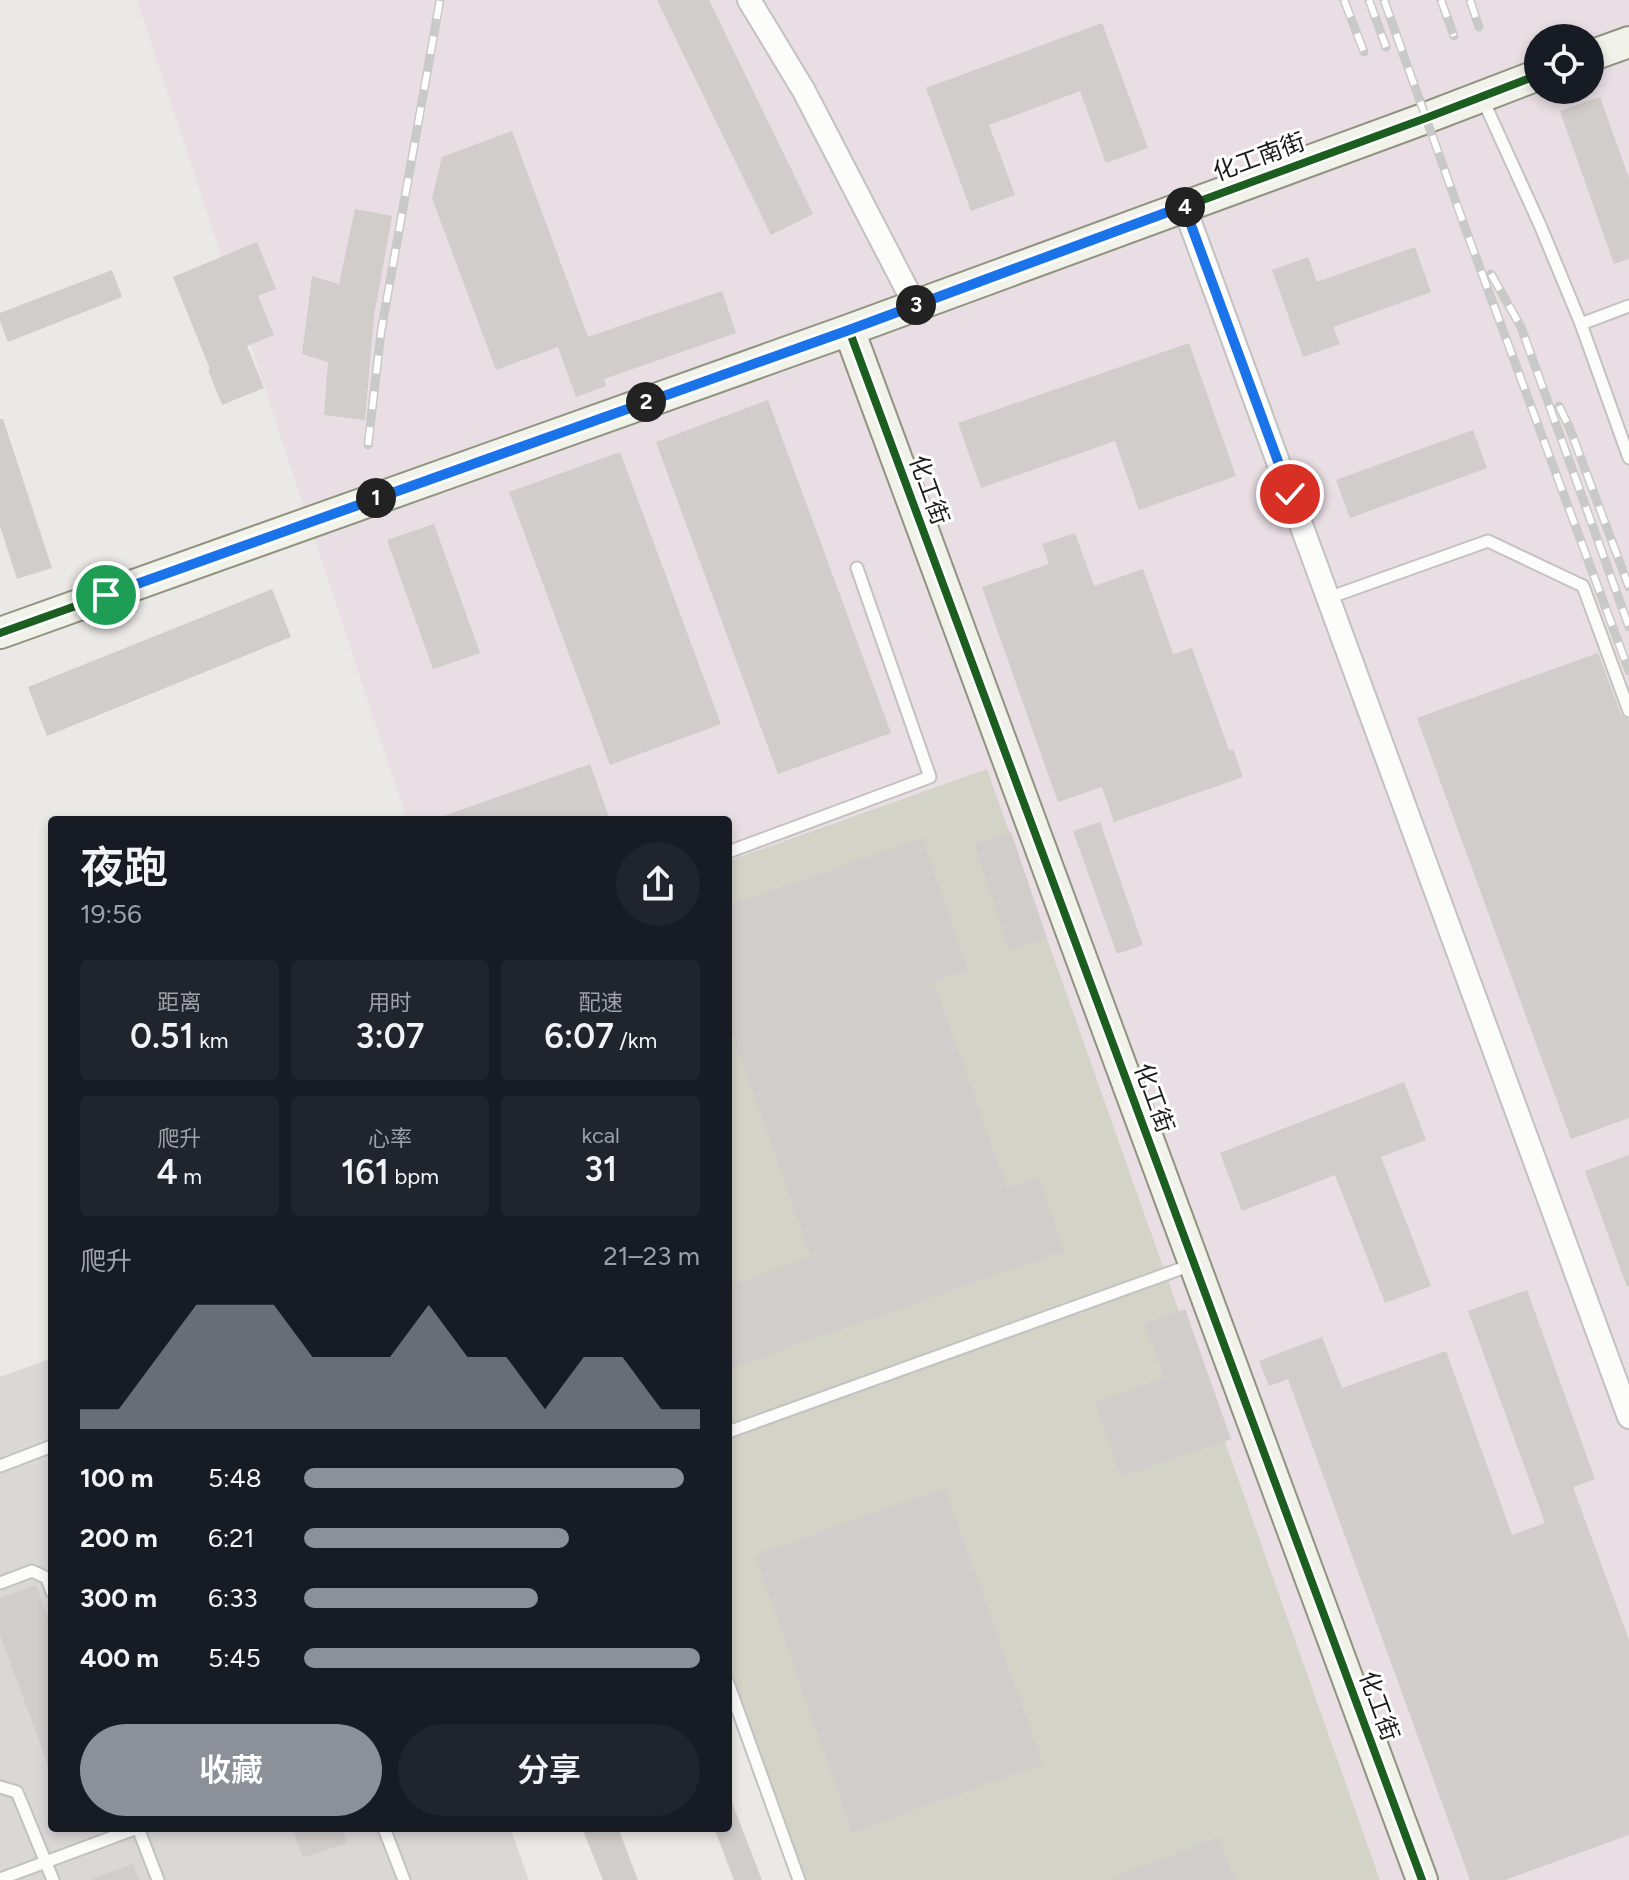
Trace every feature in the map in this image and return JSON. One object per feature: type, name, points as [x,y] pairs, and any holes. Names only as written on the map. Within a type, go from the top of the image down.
[{"type":"street","points":[[749,0],[804,91],[915,305]]},
{"type":"street","points":[[1604,51],[1629,42]]},
{"type":"street","name":"化工南街","points":[[0,633],[849,330],[1524,80]]},
{"type":"street","points":[[1184,206],[1629,1417]]},
{"type":"street","name":"化工街","points":[[849,330],[1422,1880]]},
{"type":"lane","points":[[1481,96],[1581,324],[1629,458]]},
{"type":"lane","points":[[1581,324],[1629,306]]},
{"type":"lane","points":[[1328,598],[1488,541],[1583,586],[1629,711]]},
{"type":"lane","points":[[732,851],[930,777],[857,568]]},
{"type":"lane","points":[[732,1431],[1194,1264]]},
{"type":"lane","points":[[0,1466],[48,1448]]},
{"type":"lane","points":[[0,1583],[32,1571],[48,1577]]},
{"type":"lane","points":[[732,1694],[799,1880]]},
{"type":"lane","points":[[0,1787],[17,1792],[53,1880]]},
{"type":"lane","points":[[0,1879],[126,1832]]},
{"type":"lane","points":[[139,1832],[158,1880]]},
{"type":"lane","points":[[386,1832],[404,1880]]},
{"type":"shaded area","points":[[137,0],[1629,0],[1629,1880],[1380,1880],[987,769],[732,860],[732,816],[406,816]]},
{"type":"shaded area","points":[[987,769],[1380,1880],[799,1880],[732,1703],[732,860]]},
{"type":"shaded area","points":[[48,1359],[48,1832],[511,1832],[529,1880],[0,1880],[0,1377]]},
{"type":"building","points":[[657,0],[709,0],[813,214],[771,235]]},
{"type":"building","points":[[1102,23],[1148,148],[1106,163],[1080,91],[989,125],[1015,195],[971,211],[926,88]]},
{"type":"building","points":[[1580,104],[1603,104],[1629,178],[1629,259],[1614,264],[1560,111]]},
{"type":"building","points":[[512,131],[588,337],[722,291],[736,333],[604,379],[606,386],[576,397],[558,347],[496,370],[432,198],[442,157]]},
{"type":"building","points":[[355,209],[392,216],[374,316],[365,420],[324,415],[328,362],[302,354],[312,276],[339,284]]},
{"type":"building","points":[[257,242],[276,289],[258,296],[274,335],[247,346],[264,388],[222,405],[173,277]]},
{"type":"building","points":[[1415,247],[1431,292],[1333,327],[1340,344],[1303,357],[1272,270],[1308,257],[1317,282]]},
{"type":"building","points":[[112,270],[122,297],[8,342],[0,313]]},
{"type":"building","points":[[1189,343],[1236,476],[1139,510],[1115,441],[981,488],[958,423]]},
{"type":"building","points":[[768,400],[891,733],[778,774],[656,442]]},
{"type":"building","points":[[0,419],[3,419],[52,568],[17,579],[0,526]]},
{"type":"building","points":[[1473,430],[1487,468],[1350,518],[1336,480]]},
{"type":"building","points":[[620,452],[721,724],[610,765],[509,492]]},
{"type":"building","points":[[434,524],[480,653],[433,669],[387,540]]},
{"type":"building","points":[[1075,533],[1094,586],[1143,569],[1173,654],[1192,648],[1229,750],[1233,749],[1243,777],[1114,822],[1102,787],[1058,802],[982,587],[1049,564],[1042,544]]},
{"type":"building","points":[[272,589],[291,637],[47,736],[28,687]]},
{"type":"building","points":[[1598,653],[1621,714],[1629,720],[1629,1118],[1571,1139],[1417,718]]},
{"type":"building","points":[[590,764],[609,816],[444,816]]},
{"type":"building","points":[[1100,822],[1143,945],[1117,954],[1073,831]]},
{"type":"building","points":[[1011,832],[1047,938],[1010,950],[974,844]]},
{"type":"building","points":[[922,838],[968,970],[934,982],[1007,1188],[1038,1177],[1064,1251],[732,1368],[732,1285],[811,1257],[732,1032],[732,905]]},
{"type":"building","points":[[1404,1082],[1426,1140],[1381,1157],[1431,1286],[1385,1303],[1335,1175],[1242,1211],[1220,1153]]},
{"type":"building","points":[[1629,1155],[1629,1286],[1627,1287],[1585,1171]]},
{"type":"building","points":[[1527,1290],[1595,1479],[1573,1487],[1629,1640],[1629,1835],[1505,1880],[1470,1880],[1288,1379],[1269,1386],[1259,1361],[1322,1337],[1342,1388],[1446,1351],[1512,1535],[1545,1523],[1468,1311]]},
{"type":"building","points":[[1185,1309],[1231,1439],[1121,1477],[1095,1403],[1164,1378],[1145,1324]]},
{"type":"building","points":[[945,1488],[1043,1764],[852,1832],[755,1555]]},
{"type":"building","points":[[36,1585],[48,1618],[48,1766],[0,1634],[0,1598]]},
{"type":"building","points":[[732,1803],[762,1880],[734,1880],[716,1832],[732,1832]]},
{"type":"building","points":[[293,1832],[343,1832],[347,1843],[303,1858]]},
{"type":"building","points":[[584,1832],[620,1832],[638,1880],[603,1880]]},
{"type":"building","points":[[1218,1837],[1235,1880],[1110,1879]]},
{"type":"building","points":[[133,1864],[139,1880],[93,1880],[93,1878]]},
{"type":"railway","points":[[368,445],[381,332],[440,0]]},
{"type":"railway","points":[[1344,0],[1364,52]]},
{"type":"railway","points":[[1369,0],[1386,47]]},
{"type":"railway","points":[[1384,0],[1629,671]]},
{"type":"railway","points":[[1441,0],[1454,36]]},
{"type":"railway","points":[[1470,0],[1479,27]]},
{"type":"railway","points":[[1491,274],[1521,327],[1629,627]]},
{"type":"railway","points":[[1559,406],[1629,587]]},
{"type":"cycle path","points":[[0,633],[849,330],[1524,80]]},
{"type":"cycle path","points":[[849,330],[1422,1880]]},
{"type":"route","points":[[106,595],[849,330],[1184,206],[1290,494]]}]
